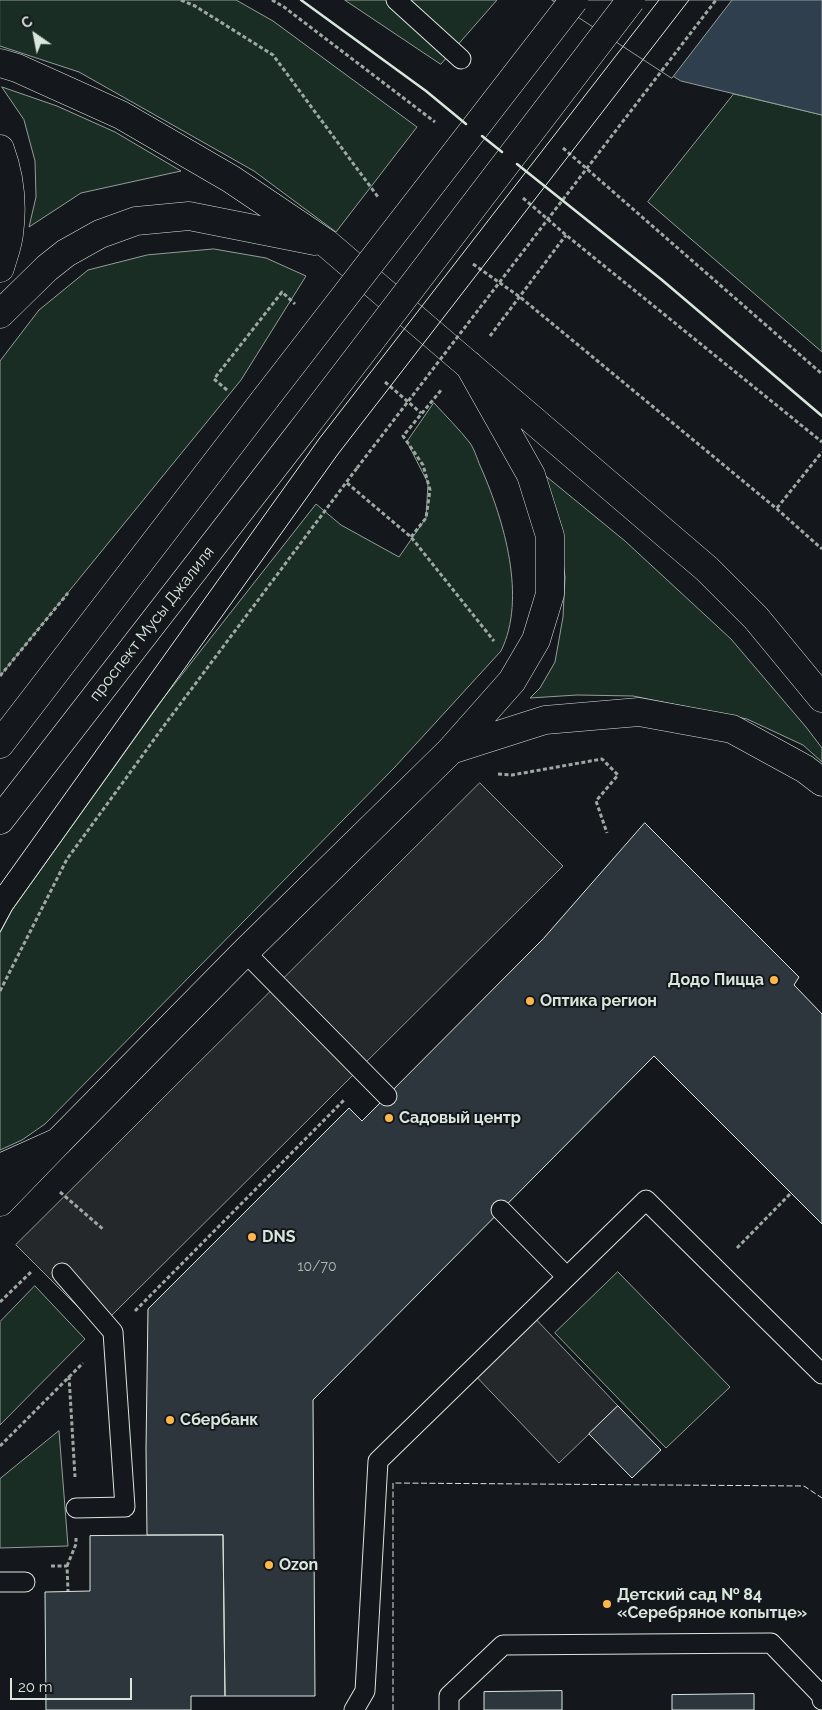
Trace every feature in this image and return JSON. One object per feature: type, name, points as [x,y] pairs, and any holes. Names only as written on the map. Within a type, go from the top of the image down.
[{"type":"main road","points":[[0,744],[574,0]]},
{"type":"main road","name":"проспект Мусы Джалиля","points":[[0,820],[304,428],[631,0]]},
{"type":"main road","points":[[0,63],[17,68],[121,115],[231,179],[326,243],[707,569],[756,618],[822,698]]},
{"type":"main road","points":[[0,149],[7,167],[11,195],[9,234],[0,268]]},
{"type":"main road","points":[[0,314],[66,252],[100,234],[136,221],[189,216],[326,243]]},
{"type":"main road","points":[[0,1202],[245,952],[450,751],[512,681],[536,640],[550,594],[550,536],[531,475],[469,365]]},
{"type":"main road","points":[[450,751],[545,720],[639,712],[732,730],[806,769],[822,782]]},
{"type":"main road","points":[[0,1168],[58,1142]]},
{"type":"lane","points":[[396,0],[461,59]]},
{"type":"lane","points":[[245,952],[387,1096]]},
{"type":"lane","points":[[354,1710],[365,1691],[378,1461],[646,1200],[822,1374]]},
{"type":"lane","points":[[501,1210],[567,1277]]},
{"type":"lane","points":[[62,1273],[113,1332],[124,1507],[76,1508]]},
{"type":"lane","points":[[0,1582],[24,1582]]},
{"type":"lane","points":[[449,1710],[449,1696],[503,1645],[771,1643],[822,1696],[822,1700]]},
{"type":"path","points":[[181,0],[195,6],[273,55],[381,201]]},
{"type":"path","points":[[272,0],[284,7],[436,123]]},
{"type":"path","points":[[0,990],[67,859],[357,468],[716,0]]},
{"type":"path","points":[[559,144],[822,374]]},
{"type":"path","points":[[523,198],[822,442]]},
{"type":"path","points":[[471,263],[520,297],[777,508],[822,550]]},
{"type":"path","points":[[231,393],[214,379],[282,292]]},
{"type":"path","points":[[777,508],[822,452]]},
{"type":"path","points":[[347,483],[411,537]]},
{"type":"path","points":[[607,833],[596,801],[618,775]]},
{"type":"path","points":[[0,1446],[368,1076]]},
{"type":"path","points":[[716,1270],[791,1193]]},
{"type":"path","points":[[0,1302],[37,1265],[62,1273]]},
{"type":"path","points":[[69,1376],[76,1508]]},
{"type":"green space","points":[[0,0],[236,0],[273,21],[417,127],[336,232],[254,171],[79,72],[0,46]]},
{"type":"green space","points":[[345,0],[497,0],[441,64]]},
{"type":"green space","points":[[2,87],[57,106],[115,132],[181,171],[81,193],[29,227],[36,197],[35,161],[24,120]]},
{"type":"green space","points":[[734,94],[822,115],[822,352],[648,202]]},
{"type":"green space","points":[[214,249],[266,258],[306,276],[241,380],[0,676],[0,361],[39,310],[88,270],[147,255]]},
{"type":"green space","points":[[434,403],[472,446],[490,490],[505,536],[510,560],[512,608],[509,630],[501,651],[394,768],[45,1124],[22,1140],[0,1150],[0,933],[12,910],[158,705],[316,504],[341,525],[399,557],[426,518],[428,483],[407,442]]},
{"type":"green space","points":[[536,468],[625,541],[731,639],[822,748],[822,762],[803,745],[747,719],[633,696],[577,695],[530,698],[540,688],[555,662],[563,617],[565,577],[559,533]]},
{"type":"green space","points":[[618,1272],[730,1387],[666,1448],[555,1333]]},
{"type":"green space","points":[[35,1286],[85,1339],[0,1425],[0,1322]]},
{"type":"green space","points":[[59,1431],[68,1546],[0,1548],[0,1479]]},
{"type":"shaded area","points":[[480,783],[563,866],[99,1328],[16,1245]]},
{"type":"shaded area","points":[[530,1313],[618,1406],[559,1463],[470,1370]]},
{"type":"water","points":[[554,0],[822,0],[822,115],[681,81]]},
{"type":"pier","points":[[552,0],[732,0],[672,78]]},
{"type":"building","points":[[645,823],[799,977],[794,985],[822,1014],[822,1224],[654,1056],[313,1400],[315,1696],[225,1696],[223,1535],[147,1535],[148,1309],[349,1108],[362,1121],[543,939]]},
{"type":"building","points":[[618,1406],[661,1450],[632,1478],[589,1434]]},
{"type":"building","points":[[223,1535],[225,1696],[191,1696],[191,1710],[46,1710],[45,1592],[90,1591],[90,1536]]},
{"type":"building","points":[[562,1691],[562,1710],[484,1710],[484,1692]]},
{"type":"building","points":[[754,1694],[754,1710],[672,1710],[672,1695]]},
{"type":"tram line","points":[[0,885],[319,439],[659,0]]},
{"type":"tram line","points":[[0,932],[12,910],[338,454],[689,0]]},
{"type":"fence","points":[[393,1710],[393,1483],[804,1486],[822,1498]]},
{"type":"wall","points":[[301,0],[426,91],[466,124]]},
{"type":"wall","points":[[482,136],[502,152]]},
{"type":"wall","points":[[517,164],[662,280],[822,416]]},
{"type":"place","name":"Додо Пицца","points":[[774,980]]},
{"type":"place","name":"Оптика регион","points":[[530,1001]]},
{"type":"place","name":"Садовый центр","points":[[389,1118]]},
{"type":"place","name":"DNS","points":[[252,1237]]},
{"type":"place","name":"Сбербанк","points":[[170,1420]]},
{"type":"place","name":"Ozon","points":[[269,1565]]},
{"type":"place","name":"Детский сад № 84 «Серебряное копытце»","points":[[607,1604]]}]
